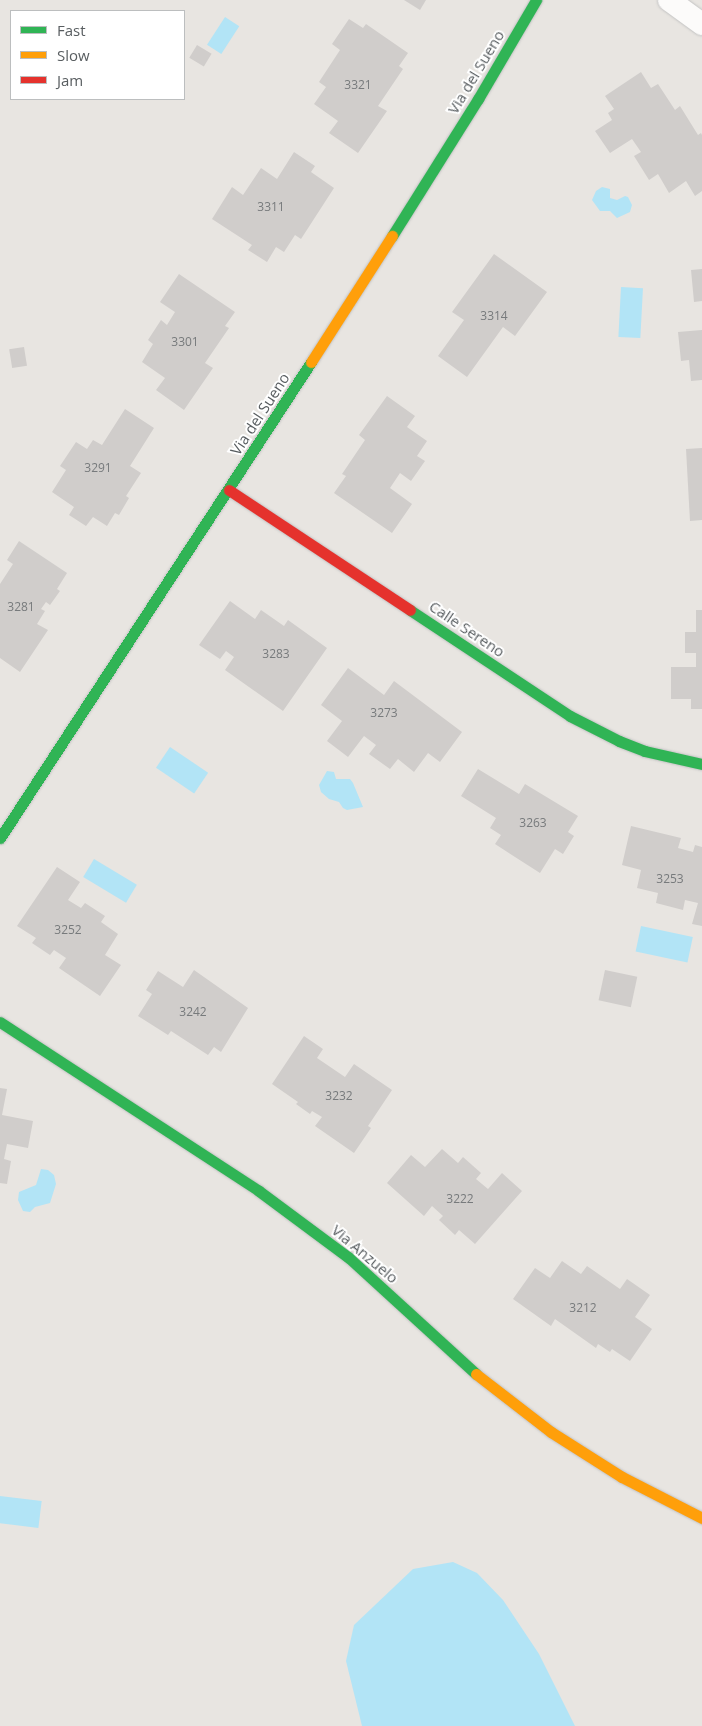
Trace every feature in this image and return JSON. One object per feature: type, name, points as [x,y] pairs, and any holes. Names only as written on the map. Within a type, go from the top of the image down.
[{"type":"street","name":"Via del Sueno","points":[[0,838],[229,490],[473,107],[536,0]]},
{"type":"street","points":[[669,0],[690,13],[702,24]]},
{"type":"street","name":"Calle Sereno","points":[[229,490],[570,716],[619,741],[645,751],[702,764]]},
{"type":"street","name":"Via Anzuelo","points":[[0,1022],[259,1191],[348,1257],[484,1381],[551,1432],[622,1477],[702,1518]]},
{"type":"water","points":[[225,17],[239,26],[221,54],[207,45]]},
{"type":"water","points":[[602,187],[610,189],[610,198],[617,200],[625,196],[628,197],[632,205],[630,212],[617,218],[610,211],[600,211],[592,200],[596,191]]},
{"type":"water","points":[[621,287],[643,288],[640,338],[618,337]]},
{"type":"water","points":[[170,747],[208,773],[194,793],[156,768]]},
{"type":"water","points":[[327,771],[334,772],[336,779],[350,779],[363,807],[347,810],[339,802],[329,799],[321,792],[319,785]]},
{"type":"water","points":[[94,859],[137,885],[126,903],[83,877]]},
{"type":"water","points":[[641,926],[693,937],[687,962],[636,951]]},
{"type":"water","points":[[41,1169],[48,1170],[54,1175],[56,1184],[50,1203],[35,1207],[30,1212],[23,1211],[18,1200],[19,1192],[36,1185]]},
{"type":"water","points":[[0,1496],[42,1501],[38,1528],[0,1523]]},
{"type":"water","points":[[453,1562],[477,1573],[503,1600],[539,1654],[575,1726],[362,1726],[346,1661],[354,1625],[413,1569]]},
{"type":"building","points":[[404,0],[426,0],[420,10]]},
{"type":"building","points":[[349,19],[363,28],[366,24],[408,53],[399,66],[403,69],[378,106],[387,111],[358,153],[329,133],[338,121],[314,104],[326,87],[319,82],[340,50],[332,44]]},
{"type":"building","points":[[197,45],[212,54],[204,67],[189,58]]},
{"type":"building","points":[[641,72],[651,88],[658,84],[675,110],[680,106],[698,135],[701,133],[702,135],[702,191],[695,196],[686,181],[669,193],[658,174],[649,180],[634,156],[641,152],[632,139],[610,153],[595,131],[612,120],[608,113],[614,109],[605,96]]},
{"type":"building","points":[[294,152],[315,166],[311,172],[334,188],[301,239],[295,235],[284,252],[276,247],[267,262],[248,250],[252,245],[212,219],[232,187],[243,195],[261,168],[277,179]]},
{"type":"building","points":[[494,254],[547,292],[515,336],[503,327],[467,377],[438,356],[464,320],[452,312]]},
{"type":"building","points":[[702,269],[702,301],[694,302],[691,270]]},
{"type":"building","points":[[179,274],[235,312],[225,326],[229,328],[205,363],[213,368],[184,410],[156,390],[165,378],[142,362],[153,344],[148,340],[161,320],[167,325],[175,312],[160,302]]},
{"type":"building","points":[[702,330],[702,380],[691,381],[689,360],[681,361],[678,332]]},
{"type":"building","points":[[24,347],[27,366],[12,368],[9,349]]},
{"type":"building","points":[[387,396],[415,416],[407,427],[427,441],[417,456],[425,461],[411,481],[400,473],[390,488],[412,504],[392,533],[334,493],[346,476],[342,474],[365,440],[359,435]]},
{"type":"building","points":[[125,409],[154,428],[130,466],[141,473],[126,496],[129,498],[119,515],[115,513],[107,526],[93,517],[86,526],[69,515],[74,507],[52,492],[66,470],[60,466],[76,442],[87,449],[93,440],[102,445]]},
{"type":"building","points":[[702,448],[702,520],[690,521],[686,449]]},
{"type":"building","points":[[19,541],[67,573],[57,589],[60,591],[50,605],[46,602],[41,609],[45,611],[37,624],[48,630],[20,672],[0,658],[0,584],[13,564],[7,560]]},
{"type":"building","points":[[230,601],[255,619],[261,610],[284,626],[288,620],[327,648],[283,711],[225,670],[234,657],[226,651],[220,659],[199,645]]},
{"type":"building","points":[[696,610],[702,610],[702,709],[691,709],[691,699],[671,699],[671,667],[696,667],[696,653],[685,653],[685,632],[696,632]]},
{"type":"building","points":[[348,668],[384,695],[394,681],[462,732],[440,762],[428,753],[414,772],[398,759],[390,769],[369,754],[376,745],[364,736],[348,757],[327,741],[342,721],[321,705]]},
{"type":"building","points":[[478,769],[519,794],[525,784],[578,816],[568,832],[574,836],[563,854],[555,849],[540,873],[495,844],[501,835],[490,828],[496,818],[461,796]]},
{"type":"building","points":[[631,826],[681,838],[678,848],[693,852],[695,845],[702,847],[702,926],[692,924],[698,903],[685,900],[683,910],[656,903],[658,893],[637,888],[641,870],[622,865]]},
{"type":"building","points":[[57,867],[80,882],[68,900],[81,908],[85,903],[105,916],[101,922],[118,934],[105,955],[121,965],[100,996],[59,968],[66,958],[54,950],[50,955],[32,943],[36,938],[17,926]]},
{"type":"building","points":[[194,970],[248,1008],[221,1052],[214,1047],[208,1055],[171,1031],[168,1035],[138,1016],[152,994],[146,990],[158,971],[183,987]]},
{"type":"building","points":[[605,970],[637,977],[631,1007],[599,1000]]},
{"type":"building","points":[[304,1036],[323,1049],[317,1058],[345,1077],[354,1064],[392,1090],[368,1126],[371,1128],[354,1153],[315,1126],[322,1117],[312,1111],[310,1114],[296,1104],[298,1102],[272,1084]]},
{"type":"building","points":[[0,1088],[7,1089],[2,1115],[33,1121],[28,1148],[7,1144],[4,1159],[11,1161],[7,1184],[0,1183]]},
{"type":"building","points":[[442,1149],[458,1163],[463,1157],[481,1173],[476,1179],[488,1189],[502,1173],[522,1191],[475,1244],[459,1230],[455,1235],[439,1220],[443,1216],[432,1206],[424,1216],[387,1183],[411,1155],[425,1167]]},
{"type":"building","points":[[562,1261],[581,1274],[587,1266],[620,1289],[627,1279],[650,1295],[635,1317],[652,1329],[630,1361],[612,1349],[610,1352],[598,1344],[596,1348],[555,1319],[551,1326],[513,1299],[535,1268],[550,1278]]},
{"type":"traffic: fast","points":[[392,236],[478,99],[536,0]]},
{"type":"traffic: fast","points":[[0,838],[311,362]]},
{"type":"traffic: fast","points":[[410,610],[570,716],[619,741],[645,751],[702,764]]},
{"type":"traffic: fast","points":[[0,1022],[259,1191],[348,1257],[476,1374]]},
{"type":"traffic: slow","points":[[311,362],[392,236]]},
{"type":"traffic: slow","points":[[476,1374],[551,1432],[622,1477],[702,1518]]},
{"type":"traffic: jam","points":[[229,490],[410,610]]}]
